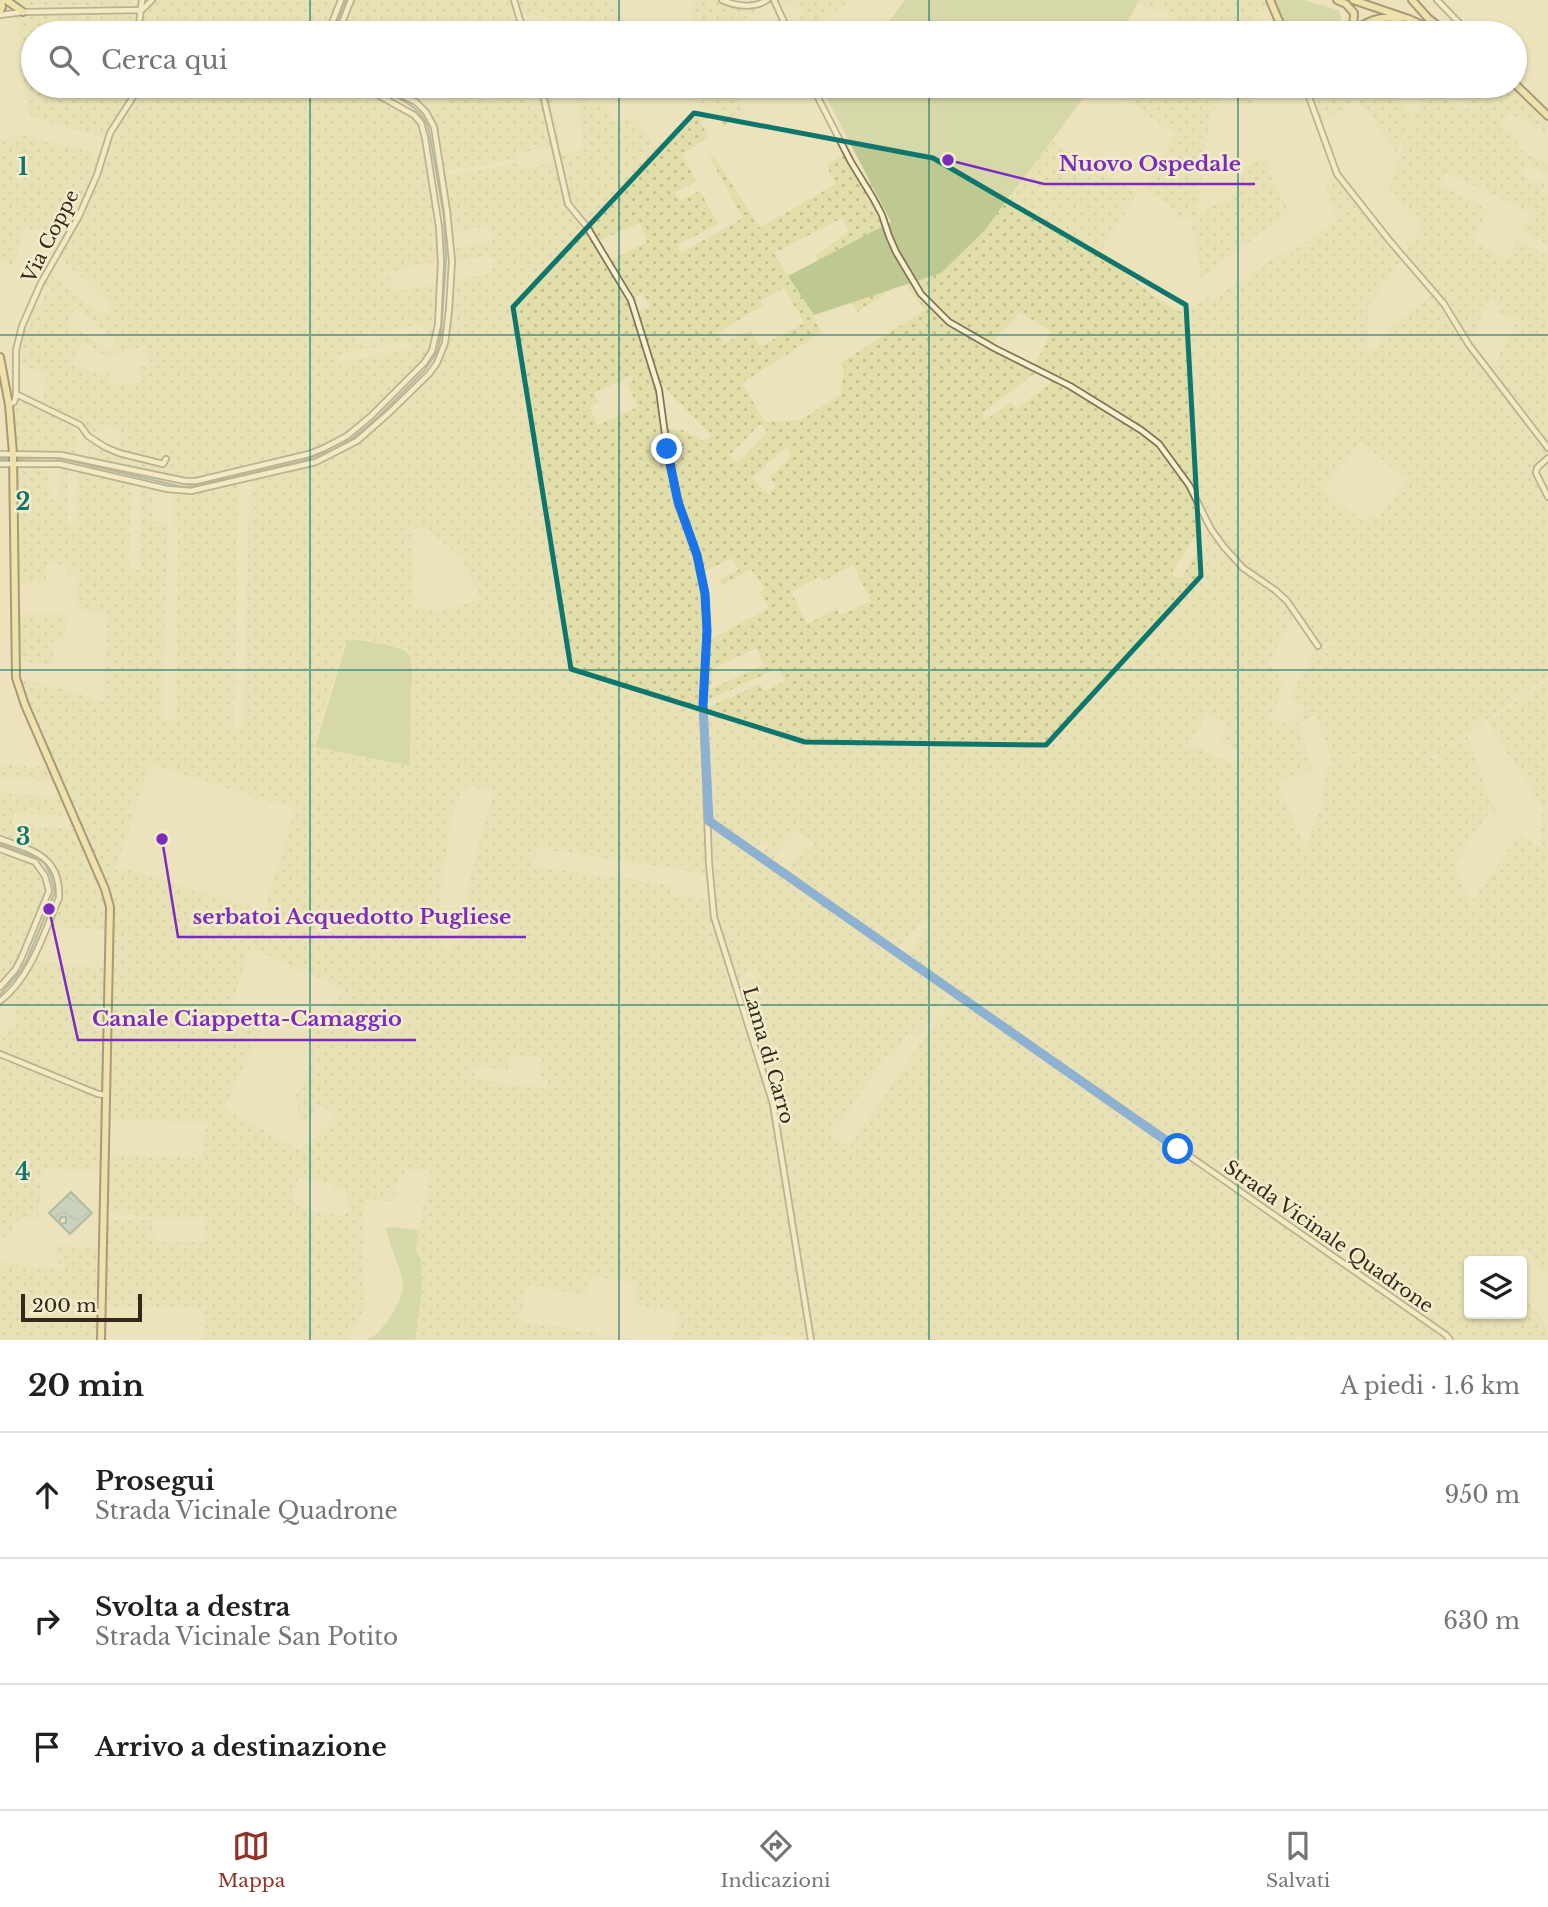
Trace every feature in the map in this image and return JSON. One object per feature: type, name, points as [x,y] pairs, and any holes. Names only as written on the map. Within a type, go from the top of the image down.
[{"type":"main road","points":[[0,13],[1,0]]},
{"type":"main road","points":[[6,0],[23,12]]},
{"type":"main road","points":[[1270,0],[1279,21]]},
{"type":"main road","points":[[1337,0],[1346,4],[1354,13],[1353,21]]},
{"type":"main road","points":[[1353,0],[1412,21]]},
{"type":"main road","points":[[1412,0],[1432,21]]},
{"type":"main road","points":[[1370,21],[1392,18],[1406,21]]},
{"type":"main road","points":[[1527,96],[1548,116]]},
{"type":"main road","points":[[0,357],[9,405],[13,459],[16,678],[25,705],[105,889],[110,907],[101,1340]]},
{"type":"street","points":[[140,21],[142,0]]},
{"type":"street","points":[[0,13],[142,10],[152,0]]},
{"type":"street","points":[[333,21],[341,0]]},
{"type":"street","points":[[343,21],[351,0]]},
{"type":"street","points":[[514,0],[520,21]]},
{"type":"street","points":[[722,0],[744,5],[764,3],[767,0]]},
{"type":"street","points":[[774,0],[784,21]]},
{"type":"street","points":[[1437,0],[1457,21]]},
{"type":"street","name":"Via Coppe","points":[[16,394],[16,350],[22,326],[41,283],[79,215],[97,175],[110,133],[132,98]]},
{"type":"street","points":[[0,464],[13,459],[61,454],[185,481],[196,481],[317,452],[347,436],[371,416],[432,351],[441,293],[437,207],[421,123],[414,115],[384,98]]},
{"type":"street","points":[[0,454],[13,459],[60,464],[167,489],[191,491],[316,462],[346,449],[365,434],[423,380],[437,362],[445,343],[452,261],[439,157],[433,127],[426,112],[408,98]]},
{"type":"street","name":"Lama di Carro","points":[[544,98],[568,204],[587,227],[631,300],[659,390],[678,502],[697,555],[705,594],[707,631],[703,705],[709,863],[714,916],[773,1104],[811,1340]]},
{"type":"street","points":[[818,98],[851,162],[878,206],[896,252],[921,294],[949,322],[1070,386],[1159,444],[1189,485],[1211,529],[1224,547],[1243,568],[1287,601],[1318,646]]},
{"type":"street","points":[[1309,98],[1336,174],[1444,304],[1469,345],[1548,448]]},
{"type":"street","points":[[428,158],[439,157]]},
{"type":"street","points":[[441,262],[452,261]]},
{"type":"street","points":[[415,372],[423,380]]},
{"type":"street","points":[[9,405],[14,402],[16,394],[80,425],[88,436],[114,451],[163,464],[166,459]]},
{"type":"street","points":[[1548,458],[1536,470],[1548,497]]},
{"type":"street","points":[[258,466],[261,476]]},
{"type":"street","points":[[131,481],[133,470]]},
{"type":"street","name":"Strada Vicinale Quadrone","points":[[709,821],[1450,1340]]},
{"type":"street","points":[[0,839],[44,857],[55,874],[59,898],[30,963],[0,1001]]},
{"type":"street","points":[[0,849],[35,862],[49,887],[48,897],[21,958],[15,970],[0,987]]},
{"type":"street","points":[[49,887],[58,885]]},
{"type":"street","points":[[0,1054],[106,1095]]},
{"type":"highlighted area","points":[[694,113],[933,158],[1186,305],[1201,576],[1046,745],[805,742],[571,669],[513,307]]},
{"type":"shaded area","points":[[13,0],[137,0],[124,6],[20,5]]},
{"type":"shaded area","points":[[152,0],[338,0],[328,21],[142,21]]},
{"type":"shaded area","points":[[353,0],[512,0],[518,21],[344,21]]},
{"type":"shaded area","points":[[516,0],[620,0],[621,21],[571,21],[518,14]]},
{"type":"shaded area","points":[[696,0],[716,0],[741,6],[763,2],[765,5],[742,21],[692,21],[692,5]]},
{"type":"shaded area","points":[[777,0],[850,0],[824,21],[795,21],[805,12],[789,2],[781,9]]},
{"type":"shaded area","points":[[1097,0],[1263,0],[1268,5],[1257,21],[1178,21],[1158,8],[1154,13],[1138,2],[1130,17]]},
{"type":"shaded area","points":[[123,14],[133,15],[136,21],[21,21],[21,51],[17,15]]},
{"type":"shaded area","points":[[26,98],[129,98],[106,139],[28,115]]},
{"type":"shaded area","points":[[132,98],[383,98],[409,113],[420,124],[436,206],[439,261],[389,272],[388,277],[392,277],[395,292],[439,283],[435,334],[431,349],[412,374],[342,438],[309,453],[188,481],[88,459],[88,438],[119,452],[120,429],[107,426],[105,433],[88,432],[78,425],[76,456],[17,452],[14,419],[17,395],[39,405],[46,386],[45,376],[16,361],[16,347],[32,304],[39,308],[46,293],[56,297],[58,295],[43,283],[49,273],[103,316],[112,305],[58,256],[79,218],[113,130]],"holes":[[[75,309],[95,321],[96,325],[117,340],[110,350],[66,323]],[[424,324],[425,330],[356,343],[355,336]],[[408,340],[410,349],[339,362],[338,355]],[[82,342],[111,359],[114,353],[145,347],[152,366],[138,367],[141,382],[111,386],[108,370],[100,375],[75,365],[74,361]]]},
{"type":"shaded area","points":[[448,98],[479,98],[496,102],[498,98],[520,98],[543,104],[553,147],[518,153],[518,159],[442,172],[436,134],[427,112]]},
{"type":"shaded area","points":[[544,98],[551,98],[562,154],[584,150],[577,98],[588,98],[589,105],[608,103],[612,122],[637,119],[642,132],[649,135],[654,145],[672,138],[673,131],[702,112],[693,98],[738,98],[748,112],[724,127],[711,107],[707,109],[711,116],[700,122],[709,137],[682,154],[696,181],[674,193],[679,201],[700,191],[718,224],[677,245],[681,253],[743,218],[710,158],[713,155],[760,228],[836,184],[826,165],[845,154],[870,199],[897,260],[928,305],[948,326],[1038,371],[982,413],[986,420],[1011,402],[1017,409],[1055,379],[1033,367],[1052,332],[1020,312],[991,345],[950,324],[906,269],[886,228],[967,136],[923,159],[880,212],[866,184],[928,120],[1033,98],[1082,98],[1053,142],[1138,193],[1101,255],[1158,299],[1181,312],[1208,297],[1212,300],[1272,259],[1299,246],[1337,220],[1324,182],[1335,176],[1402,260],[1368,306],[1368,348],[1374,352],[1392,325],[1434,293],[1469,350],[1548,451],[1547,457],[1532,470],[1548,500],[1548,676],[1437,755],[1421,757],[1435,758],[1468,735],[1488,796],[1502,822],[1489,813],[1455,863],[1470,904],[1519,835],[1542,848],[1542,805],[1487,722],[1548,680],[1548,1273],[1543,1273],[1525,1248],[1513,1256],[1464,1256],[1464,1319],[1527,1319],[1527,1301],[1548,1326],[1548,1340],[1452,1340],[904,956],[929,926],[922,920],[898,950],[787,873],[804,848],[810,851],[814,843],[795,831],[771,862],[761,855],[768,845],[761,842],[754,851],[710,819],[706,708],[760,684],[764,691],[785,681],[778,668],[706,701],[708,641],[769,608],[760,593],[764,588],[751,569],[722,585],[720,579],[739,570],[732,558],[703,573],[699,553],[677,495],[665,425],[670,430],[682,430],[702,440],[711,435],[657,380],[636,313],[650,306],[642,294],[631,299],[609,261],[647,242],[640,223],[597,241],[568,198]],"holes":[[[842,218],[849,231],[817,255],[818,260],[788,278],[774,253]],[[904,281],[925,310],[840,363],[844,367],[841,394],[801,420],[765,422],[742,383],[822,332],[809,309],[840,287],[858,312]],[[784,288],[804,323],[761,346],[750,330],[725,343],[718,332],[763,306],[760,301]],[[1114,415],[1156,441],[1184,479],[1207,522],[1210,530],[1181,579],[1171,574],[1204,521],[1183,480],[1154,442]],[[760,424],[768,432],[737,463],[729,456]],[[1360,442],[1407,479],[1378,518],[1371,514],[1365,522],[1323,490]],[[787,446],[791,457],[770,477],[776,486],[769,495],[752,478]],[[853,565],[871,601],[840,615],[836,609],[807,624],[791,592],[820,576],[823,581]],[[1273,591],[1286,600],[1318,645],[1332,642],[1365,674],[1330,643],[1322,648],[1317,646],[1289,699],[1305,708],[1289,725],[1271,716],[1282,696],[1279,694],[1284,682],[1269,665],[1294,614]],[[756,648],[764,665],[711,689],[712,669]],[[1375,703],[1420,757],[1417,756]],[[1206,714],[1226,725],[1220,741],[1242,754],[1233,764],[1190,745]],[[1315,714],[1332,764],[1363,751],[1396,755],[1365,752],[1327,767],[1320,808],[1305,848],[1278,782],[1313,770],[1298,724]]]},
{"type":"shaded area","points":[[1123,98],[1221,98],[1210,116],[1197,214],[1234,195],[1245,165],[1267,157],[1271,176],[1289,211],[1201,278],[1191,219],[1180,220],[1175,209],[1142,189],[1175,134]]},
{"type":"shaded area","points":[[1235,98],[1256,98],[1250,107]]},
{"type":"shaded area","points":[[1314,98],[1357,98],[1322,124]]},
{"type":"shaded area","points":[[1357,98],[1398,98],[1412,116],[1397,153]]},
{"type":"shaded area","points":[[1421,98],[1443,98],[1466,109],[1470,103],[1460,98],[1521,98],[1545,121],[1545,132],[1509,113],[1500,128],[1523,141],[1519,149],[1548,163],[1548,173],[1528,165],[1520,174],[1536,182],[1541,179],[1547,181],[1542,191],[1548,194],[1548,245],[1521,231],[1530,213],[1446,172],[1440,184],[1488,210],[1473,241],[1507,260],[1517,240],[1548,256],[1548,444],[1491,371],[1516,321],[1498,312],[1501,304],[1490,298],[1469,343],[1444,300],[1404,256],[1420,225],[1388,191]]},
{"type":"shaded area","points":[[32,135],[102,154],[65,238],[25,227],[14,266],[0,262],[0,139]]},
{"type":"shaded area","points":[[556,162],[564,196],[628,298],[655,384],[664,444],[683,521],[695,556],[705,608],[701,719],[707,874],[537,848],[533,866],[670,885],[670,896],[710,900],[711,916],[770,1105],[809,1340],[762,1332],[760,1340],[674,1340],[678,1313],[632,1304],[637,1284],[592,1276],[586,1296],[527,1285],[520,1321],[635,1340],[415,1340],[422,1290],[421,1259],[416,1251],[431,1171],[409,1170],[398,1178],[394,1201],[365,1200],[362,1263],[366,1305],[348,1340],[204,1340],[204,1307],[104,1306],[105,1220],[152,1220],[155,1242],[206,1242],[205,1218],[157,1218],[106,1212],[106,1155],[202,1158],[207,1123],[107,1120],[113,905],[83,840],[18,677],[103,701],[107,613],[76,610],[77,576],[67,575],[67,564],[46,564],[46,583],[16,584],[15,468],[49,466],[50,500],[60,500],[60,466],[68,467],[67,523],[76,522],[78,470],[131,481],[129,570],[139,570],[141,484],[153,486],[152,522],[168,522],[162,718],[176,722],[178,527],[173,524],[173,491],[186,493],[239,482],[234,726],[243,728],[250,480],[316,464],[354,445],[425,380],[445,346],[452,281],[490,273],[495,260],[490,255],[453,262],[453,249],[493,241],[490,226],[452,233],[443,176],[518,163],[520,169]],"holes":[[[631,376],[633,381],[627,383],[638,407],[598,425],[590,408],[598,402],[594,393]],[[427,528],[463,560],[481,599],[438,611],[413,607],[412,529]],[[358,639],[385,643],[404,649],[410,655],[413,680],[411,766],[315,747],[317,731],[345,642]],[[150,764],[295,809],[263,911],[126,868],[116,870]],[[468,786],[494,790],[468,884],[465,922],[451,950],[445,950],[440,941],[444,935],[440,905],[452,816],[462,789]],[[254,949],[346,990],[313,1028],[309,1078],[296,1095],[296,1119],[306,1124],[317,1106],[336,1113],[327,1126],[300,1150],[224,1108],[262,1030],[228,1017],[249,950]],[[512,1055],[542,1059],[541,1076],[548,1078],[547,1089],[474,1079],[475,1066],[507,1070]],[[299,1177],[320,1181],[321,1184],[334,1183],[333,1189],[345,1190],[349,1208],[342,1216],[302,1209],[293,1201],[293,1191]]]},
{"type":"shaded area","points":[[16,614],[66,615],[65,641],[55,641],[52,666],[17,661]]},
{"type":"shaded area","points":[[0,765],[49,767],[54,781],[0,778]]},
{"type":"shaded area","points":[[0,793],[61,797],[69,816],[14,814],[13,825],[75,829],[106,905],[105,929],[64,928],[48,924],[59,901],[60,884],[51,865],[38,851],[0,838]]},
{"type":"shaded area","points":[[711,826],[949,993],[917,1038],[909,1033],[890,1060],[886,1057],[831,1135],[849,1146],[954,996],[1446,1340],[1311,1340],[1300,1333],[1294,1340],[813,1340],[778,1122],[739,991],[750,978],[754,981],[757,977],[750,970],[736,981],[717,927],[712,902]]},
{"type":"shaded area","points":[[0,851],[33,863],[44,877],[48,895],[16,964],[0,983]]},
{"type":"shaded area","points":[[32,961],[104,968],[100,1172],[42,1168],[38,1220],[27,1218],[13,1223],[11,1235],[0,1238],[0,1035],[15,1026],[15,1005],[0,1002],[16,985]]},
{"type":"shaded area","points":[[56,1245],[99,1249],[99,1340],[0,1340],[0,1263],[64,1269],[65,1266],[55,1262]]},
{"type":"green space","points":[[905,0],[1139,0],[1128,21],[889,21]]},
{"type":"green space","points":[[1273,0],[1304,0],[1338,10],[1341,16],[1341,21],[1284,21]]},
{"type":"green space","points":[[1083,98],[984,231],[941,273],[814,315],[788,276],[891,222],[827,99]]},
{"type":"green space","points":[[347,641],[385,644],[404,650],[410,656],[413,681],[410,766],[315,747]]},
{"type":"green space","points":[[386,1228],[418,1230],[416,1251],[421,1259],[422,1290],[415,1340],[366,1340],[385,1324],[403,1291],[402,1279]]},
{"type":"water","points":[[71,1192],[92,1213],[70,1234],[60,1224],[66,1223],[66,1217],[61,1217],[59,1223],[49,1213]]},
{"type":"waterway","points":[[338,21],[346,0]]},
{"type":"waterway","points":[[15,459],[67,460],[183,487],[195,486],[303,461],[332,450],[353,438],[377,418],[424,371],[437,352],[441,335],[446,257],[444,217],[429,131],[421,115],[399,98]]},
{"type":"waterway","points":[[0,459],[9,459]]},
{"type":"waterway","points":[[0,844],[38,858],[45,864],[55,892],[27,960],[0,995]]},
{"type":"place","name":"Nuovo Ospedale","points":[[948,160]]},
{"type":"place","name":"serbatoi Acquedotto Pugliese","points":[[162,839]]},
{"type":"place","name":"Canale Ciappetta-Camaggio","points":[[49,909]]},
{"type":"route","points":[[667,449],[678,502],[697,555],[705,594],[707,631],[703,705],[709,821],[1178,1149]]}]
